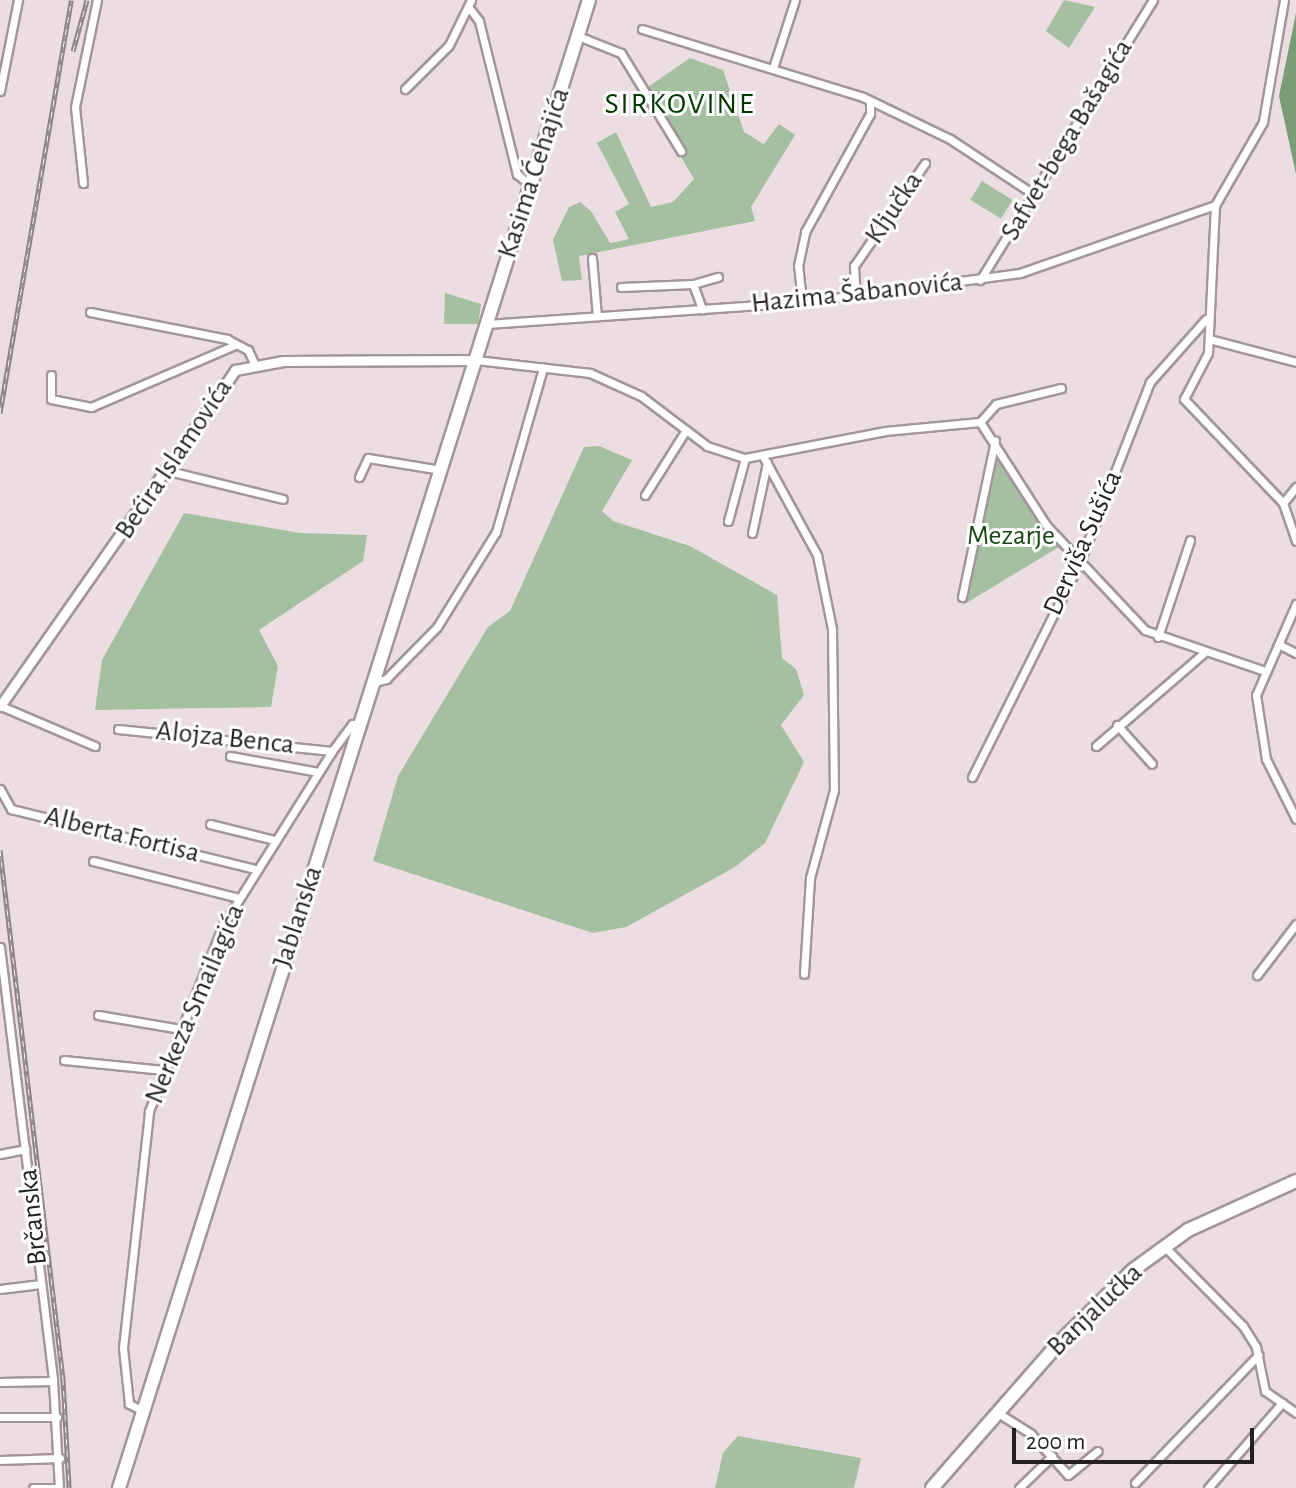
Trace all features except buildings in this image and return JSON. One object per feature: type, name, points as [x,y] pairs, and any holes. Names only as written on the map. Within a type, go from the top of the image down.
[{"type":"main road","name":"Kasima Ćehajića","points":[[478,354],[589,0]]},
{"type":"main road","name":"Jablanska","points":[[119,1488],[478,354]]},
{"type":"main road","name":"Banjalučka","points":[[932,1488],[1104,1297],[1164,1246],[1296,1181]]},
{"type":"street","points":[[0,91],[18,0]]},
{"type":"street","points":[[83,183],[75,107],[97,0]]},
{"type":"street","points":[[773,68],[795,0]]},
{"type":"street","name":"Safvet-bega Bašagića","points":[[980,280],[1153,0]]},
{"type":"street","points":[[1284,0],[1263,122],[1215,205],[1206,319],[1209,339],[1203,367],[1185,392],[1186,404],[1283,503],[1296,539]]},
{"type":"street","points":[[405,89],[449,45],[470,4]]},
{"type":"street","points":[[470,4],[479,21],[517,174],[530,185]]},
{"type":"street","points":[[642,29],[773,68],[870,102],[950,139],[1033,194]]},
{"type":"street","points":[[578,36],[621,53],[681,151]]},
{"type":"street","points":[[802,302],[798,255],[805,232],[870,114],[870,102]]},
{"type":"street","name":"Ključka","points":[[856,296],[854,266],[925,163]]},
{"type":"street","name":"Hazima Šabanovića","points":[[487,324],[802,302],[980,280],[1020,273],[1215,205]]},
{"type":"street","points":[[592,258],[597,316]]},
{"type":"street","points":[[621,287],[693,284],[718,277]]},
{"type":"street","points":[[693,284],[702,309]]},
{"type":"street","points":[[90,312],[235,345],[254,363]]},
{"type":"street","name":"Derviša Sušića","points":[[972,777],[1081,559],[1150,382],[1206,319]]},
{"type":"street","points":[[1209,339],[1296,362]]},
{"type":"street","points":[[51,375],[51,399],[91,407],[235,345]]},
{"type":"street","points":[[478,354],[609,380],[720,453],[766,461],[885,431],[980,422],[996,404],[1061,388]]},
{"type":"street","name":"Bećira Islamovića","points":[[0,706],[169,471],[235,370],[254,363],[478,354]]},
{"type":"street","points":[[372,683],[394,672],[437,627],[496,532],[543,368]]},
{"type":"street","points":[[980,422],[995,440],[1046,525],[1158,637],[1262,670]]},
{"type":"street","points":[[645,495],[686,430]]},
{"type":"street","points":[[962,597],[995,440]]},
{"type":"street","points":[[359,477],[368,458],[441,470]]},
{"type":"street","points":[[728,521],[745,458]]},
{"type":"street","points":[[752,533],[766,461]]},
{"type":"street","points":[[766,461],[817,555],[833,637],[834,790],[810,878],[804,974]]},
{"type":"street","points":[[169,471],[283,499]]},
{"type":"street","points":[[1283,503],[1296,487]]},
{"type":"street","points":[[1158,637],[1190,540]]},
{"type":"street","points":[[1296,604],[1294,623],[1262,670],[1256,695],[1260,738],[1275,783],[1296,819]]},
{"type":"street","points":[[1280,645],[1296,653]]},
{"type":"street","points":[[1096,746],[1205,652]]},
{"type":"street","points":[[0,706],[95,746]]},
{"type":"street","name":"Nerkeza Smailagića","points":[[143,1411],[129,1404],[123,1348],[149,1111],[163,1070],[239,898],[332,751],[352,724],[360,724]]},
{"type":"street","points":[[1117,725],[1152,764]]},
{"type":"street","name":"Alojza Benca","points":[[118,729],[202,733],[332,751]]},
{"type":"street","points":[[230,756],[319,772]]},
{"type":"street","name":"Alberta Fortisa","points":[[0,789],[11,809],[256,869]]},
{"type":"street","points":[[210,824],[274,840]]},
{"type":"street","points":[[93,861],[239,898]]},
{"type":"street","points":[[1257,975],[1296,924]]},
{"type":"street","name":"Brčanska","points":[[0,947],[4,1021],[26,1149],[57,1417],[59,1488]]},
{"type":"street","points":[[98,1015],[181,1029]]},
{"type":"street","points":[[64,1060],[163,1070]]},
{"type":"street","points":[[0,1154],[26,1149]]},
{"type":"street","points":[[1164,1246],[1243,1326],[1258,1355],[1265,1391],[1296,1413]]},
{"type":"street","points":[[0,1289],[41,1284]]},
{"type":"street","points":[[1135,1483],[1258,1355]]},
{"type":"street","points":[[0,1382],[53,1381]]},
{"type":"street","points":[[1208,1488],[1282,1403]]},
{"type":"street","points":[[998,1413],[1052,1456],[1070,1476],[1098,1451]]},
{"type":"street","points":[[0,1417],[57,1417]]},
{"type":"street","points":[[1019,1488],[1052,1456]]},
{"type":"street","points":[[0,1460],[60,1458]]},
{"type":"street","points":[[33,1488],[59,1488]]},
{"type":"green space","points":[[1064,0],[1095,7],[1069,48],[1046,31]]},
{"type":"green space","points":[[690,58],[723,70],[744,132],[764,144],[779,124],[795,135],[751,207],[755,221],[579,256],[582,280],[562,281],[553,240],[569,207],[580,202],[591,211],[610,243],[629,239],[615,212],[629,204],[597,143],[616,132],[651,207],[673,202],[694,179],[642,91]]},
{"type":"green space","points":[[982,181],[1013,200],[1001,219],[970,200]]},
{"type":"green space","points":[[445,293],[481,304],[478,324],[444,324]]},
{"type":"green space","name":"Mezarje","points":[[995,440],[1025,495],[1064,544],[963,605]]},
{"type":"green space","points":[[599,446],[632,460],[602,511],[613,521],[690,546],[777,595],[782,658],[796,669],[804,695],[781,725],[804,762],[765,843],[735,867],[626,927],[593,933],[373,861],[398,776],[488,627],[510,611],[584,447]]},
{"type":"green space","points":[[184,513],[300,533],[367,535],[363,561],[259,630],[278,666],[271,707],[95,710],[102,660]]},
{"type":"green space","points":[[738,1436],[861,1458],[854,1488],[715,1488],[723,1453]]},
{"type":"shaded area","points":[[1296,13],[1296,174],[1279,96]]},
{"type":"railway","points":[[0,413],[71,0]]},
{"type":"railway","points":[[73,51],[87,0]]},
{"type":"railway","points":[[0,850],[63,1379],[69,1488]]},
{"type":"district","name":"SIRKOVINE","points":[[680,104]]}]
